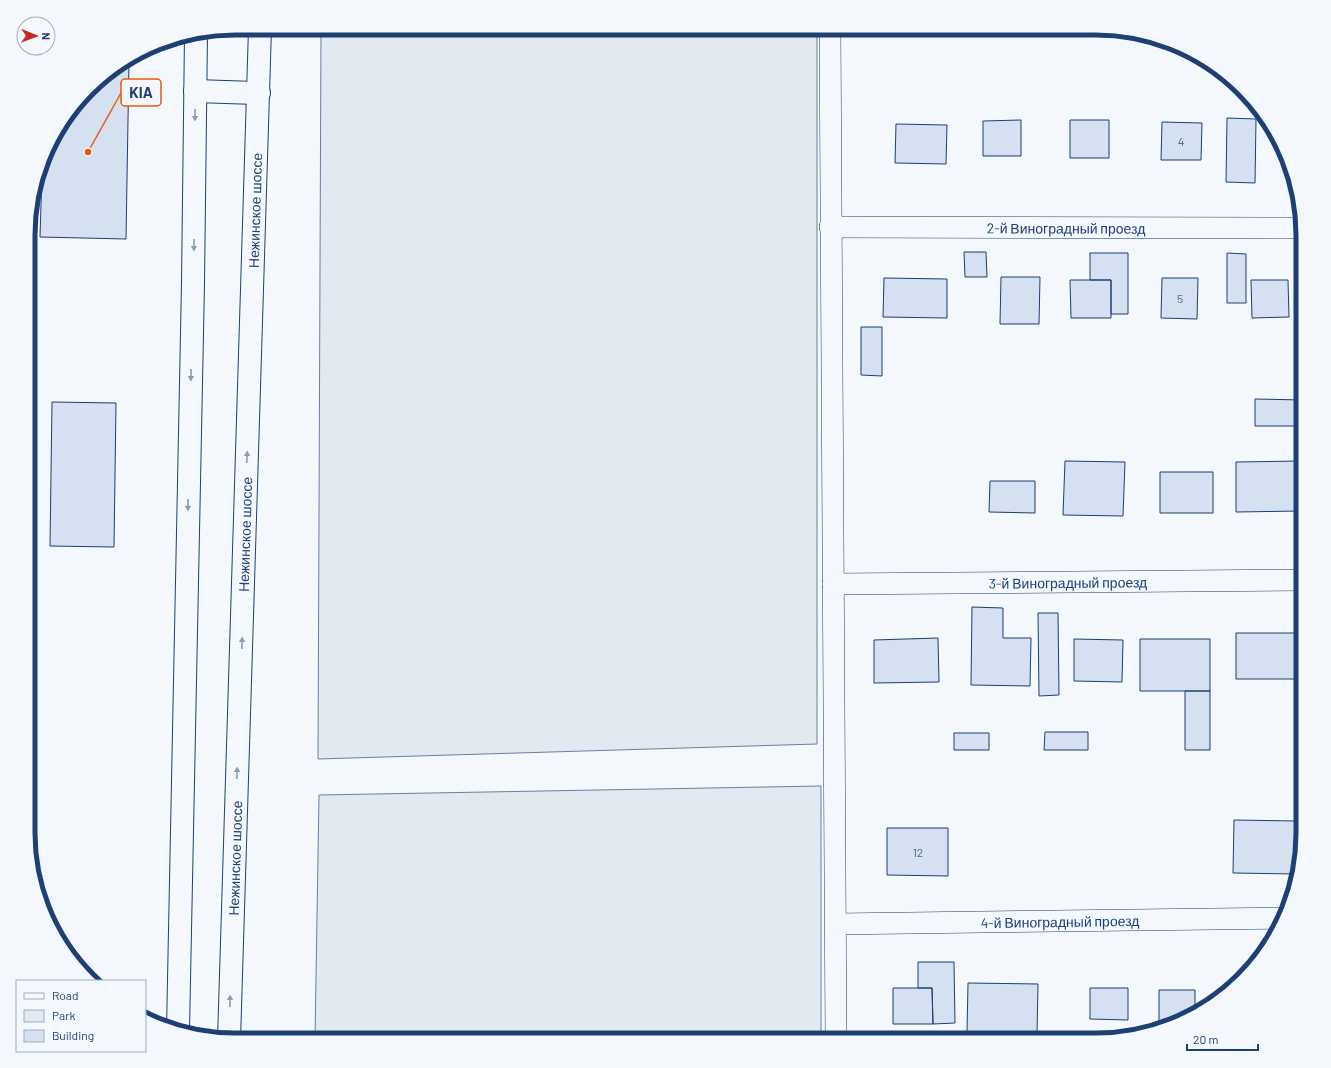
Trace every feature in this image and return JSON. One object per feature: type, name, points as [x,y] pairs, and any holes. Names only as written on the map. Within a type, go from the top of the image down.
[{"type":"main road","name":"Нежинское шоссе","points":[[229,1033],[260,35]]},
{"type":"main road","points":[[178,1024],[193,283],[196,39]]},
{"type":"main road","points":[[195,91],[258,93]]},
{"type":"street","points":[[830,35],[836,1033]]},
{"type":"street","name":"2-й Виноградный проезд","points":[[830,227],[1296,228]]},
{"type":"street","name":"3-й Виноградный проезд","points":[[833,584],[1296,580]]},
{"type":"street","name":"4-й Виноградный проезд","points":[[836,924],[1277,918]]},
{"type":"green space","points":[[321,35],[817,35],[817,744],[318,759]]},
{"type":"green space","points":[[821,786],[821,1033],[315,1033],[319,795]]},
{"type":"building","points":[[129,66],[126,239],[40,237],[42,185],[50,158],[56,146],[76,113],[93,93],[113,76]]},
{"type":"building","points":[[1227,118],[1256,119],[1255,183],[1226,182]]},
{"type":"building","points":[[1021,120],[1021,156],[983,156],[983,121]]},
{"type":"building","points":[[1070,120],[1109,120],[1109,158],[1070,158]]},
{"type":"building","points":[[1162,122],[1202,123],[1201,160],[1161,160]]},
{"type":"building","points":[[896,124],[947,125],[946,164],[895,163]]},
{"type":"building","points":[[964,252],[986,252],[987,277],[965,277]]},
{"type":"building","points":[[1090,253],[1128,253],[1128,314],[1111,314],[1111,280],[1090,280]]},
{"type":"building","points":[[1227,253],[1246,254],[1246,303],[1227,303]]},
{"type":"building","points":[[1001,277],[1040,277],[1039,324],[1000,324]]},
{"type":"building","points":[[884,278],[947,279],[947,318],[883,317]]},
{"type":"building","points":[[1162,278],[1198,278],[1197,319],[1161,318]]},
{"type":"building","points":[[1070,280],[1111,280],[1111,318],[1071,318]]},
{"type":"building","points":[[1251,280],[1288,280],[1289,317],[1252,318]]},
{"type":"building","points":[[861,327],[882,327],[882,376],[861,375]]},
{"type":"building","points":[[1255,399],[1296,400],[1296,426],[1255,426]]},
{"type":"building","points":[[52,402],[116,403],[114,547],[50,546]]},
{"type":"building","points":[[1065,461],[1125,462],[1123,516],[1063,515]]},
{"type":"building","points":[[1296,461],[1296,511],[1236,512],[1236,462]]},
{"type":"building","points":[[1160,472],[1213,472],[1213,513],[1160,513]]},
{"type":"building","points":[[990,481],[1035,481],[1035,513],[989,512]]},
{"type":"building","points":[[972,607],[1003,608],[1003,638],[1031,638],[1030,686],[971,685]]},
{"type":"building","points":[[1038,613],[1058,613],[1059,695],[1039,696]]},
{"type":"building","points":[[1236,633],[1296,633],[1296,679],[1236,679]]},
{"type":"building","points":[[938,638],[939,682],[874,683],[874,640]]},
{"type":"building","points":[[1074,639],[1123,640],[1122,682],[1074,681]]},
{"type":"building","points":[[1140,639],[1210,639],[1210,691],[1140,691]]},
{"type":"building","points":[[1185,691],[1210,691],[1210,750],[1185,750]]},
{"type":"building","points":[[1045,732],[1088,732],[1088,750],[1044,750]]},
{"type":"building","points":[[954,733],[989,733],[989,750],[954,750]]},
{"type":"building","points":[[1234,820],[1296,821],[1295,849],[1292,874],[1233,873]]},
{"type":"building","points":[[887,828],[948,828],[948,876],[887,875]]},
{"type":"building","points":[[918,962],[954,962],[955,1023],[933,1024],[932,988],[918,988]]},
{"type":"building","points":[[968,983],[1038,984],[1037,1033],[967,1033]]},
{"type":"building","points":[[893,988],[932,988],[933,1024],[893,1024]]},
{"type":"building","points":[[1090,988],[1128,988],[1128,1020],[1090,1019]]},
{"type":"building","points":[[1159,990],[1195,990],[1195,1007],[1173,1018],[1159,1023]]},
{"type":"place","name":"KIA","points":[[88,152]]}]
